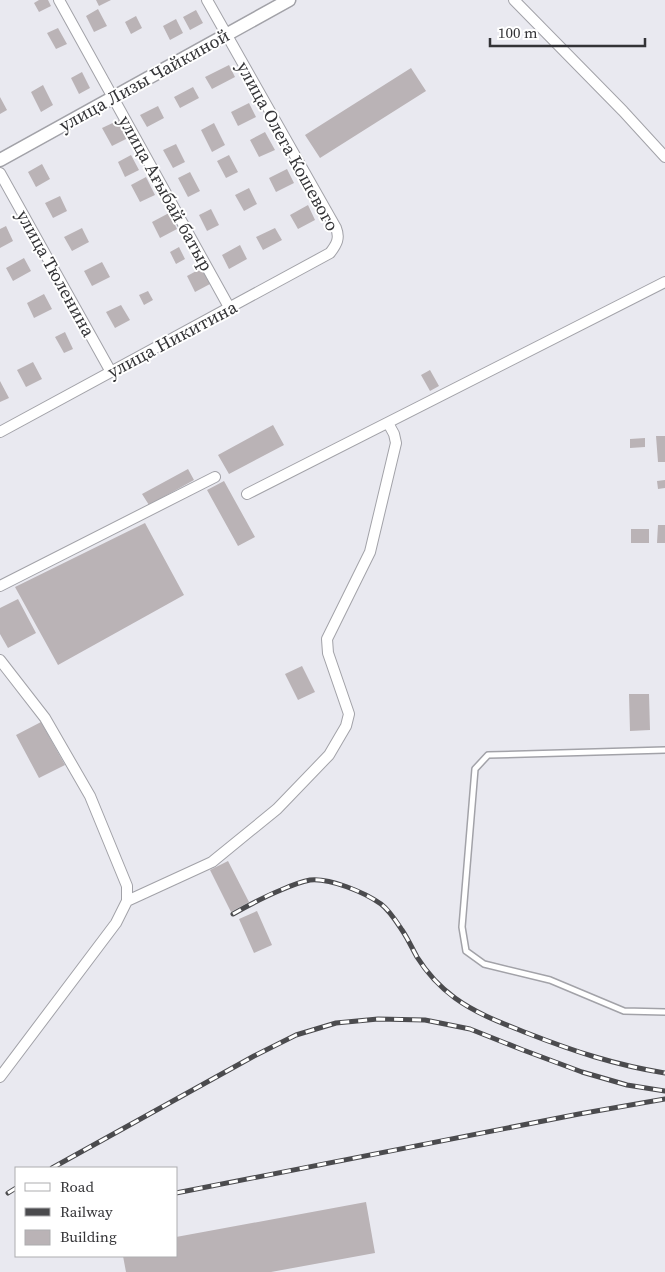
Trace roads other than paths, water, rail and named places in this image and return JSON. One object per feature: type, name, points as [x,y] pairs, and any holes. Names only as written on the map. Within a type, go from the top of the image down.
[{"type":"street","name":"улица Ағыбай батыр","points":[[59,0],[229,308]]},
{"type":"street","name":"улица Олега Кошевого","points":[[207,0],[336,228],[338,240]]},
{"type":"street","name":"улица Лизы Чайкиной","points":[[0,160],[289,0]]},
{"type":"street","points":[[514,0],[624,111],[665,157]]},
{"type":"street","name":"улица Тюленина","points":[[0,173],[111,372]]},
{"type":"street","name":"улица Никитина","points":[[0,432],[330,253],[338,240]]},
{"type":"street","points":[[247,494],[665,282]]},
{"type":"street","points":[[127,901],[212,862],[277,809],[329,755],[346,726],[349,714],[328,653],[327,639],[370,552],[396,443],[388,423]]},
{"type":"street","points":[[0,586],[216,477]]},
{"type":"street","points":[[0,660],[44,718],[90,796],[127,886],[127,901],[116,923],[0,1077]]},
{"type":"lane","points":[[665,750],[488,755],[475,769],[462,926],[466,951],[484,964],[550,980],[624,1011],[665,1012]]},
{"type":"railway","points":[[233,914],[269,895],[310,880],[327,881],[347,887],[374,899],[390,912],[429,974],[449,994],[463,1004],[490,1018],[544,1040],[611,1062],[665,1073]]},
{"type":"railway","points":[[54,1167],[254,1056],[296,1035],[336,1023],[378,1019],[425,1020],[470,1029],[582,1072],[627,1085],[665,1091]]},
{"type":"railway","points":[[178,1193],[579,1114],[665,1099]]},
{"type":"railway","points":[[8,1193],[15,1189]]}]
